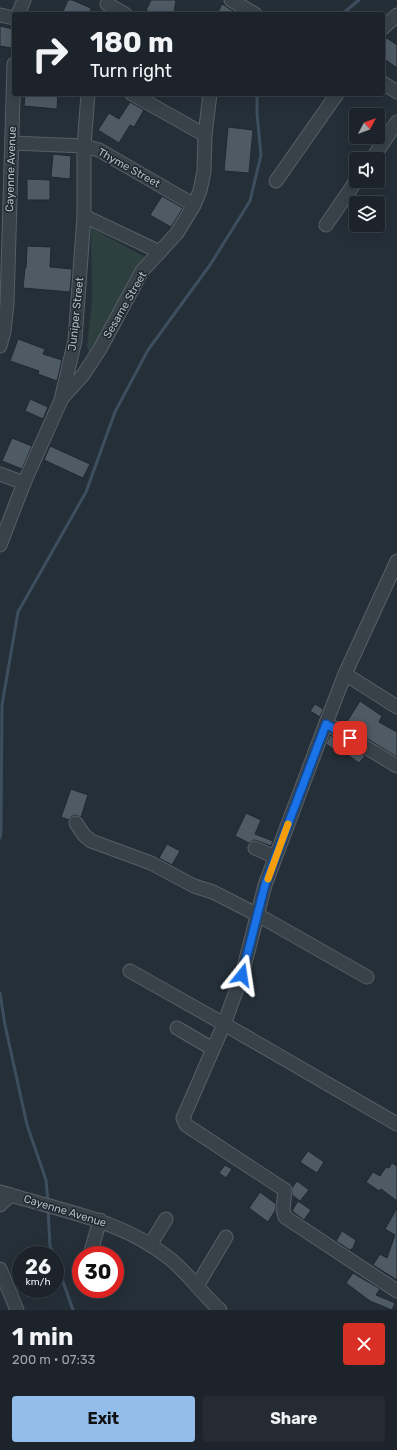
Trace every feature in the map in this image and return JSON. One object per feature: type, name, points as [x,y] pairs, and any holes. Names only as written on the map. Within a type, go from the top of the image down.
[{"type":"street","points":[[19,12],[24,0]]},
{"type":"street","points":[[231,0],[249,12]]},
{"type":"street","points":[[106,6],[120,12]]},
{"type":"street","points":[[0,15],[12,18]]},
{"type":"street","points":[[385,26],[397,15]]},
{"type":"street","points":[[385,84],[397,92]]},
{"type":"street","name":"Cayenne Avenue","points":[[0,346],[4,331],[7,304],[13,96]]},
{"type":"street","name":"Juniper Street","points":[[0,545],[24,483],[61,400],[75,340],[84,216],[84,146],[88,96]]},
{"type":"street","points":[[136,96],[205,135]]},
{"type":"street","name":"Sesame Street","points":[[61,400],[83,375],[100,350],[142,271],[178,233],[194,205],[200,191],[204,171],[205,135],[210,96]]},
{"type":"street","points":[[276,181],[336,96]]},
{"type":"street","points":[[377,152],[397,122]]},
{"type":"street","name":"Thyme Street","points":[[12,143],[84,146],[99,150],[194,205]]},
{"type":"street","points":[[326,225],[351,188]]},
{"type":"street","points":[[84,216],[160,252]]},
{"type":"street","points":[[0,474],[24,483]]},
{"type":"street","points":[[397,561],[345,674],[265,885],[242,975],[224,1024],[183,1118],[186,1125],[285,1190],[283,1209],[285,1217],[397,1291]]},
{"type":"street","points":[[345,674],[397,707]]},
{"type":"street","points":[[326,724],[397,766]]},
{"type":"street","points":[[76,823],[84,835],[91,841],[151,863],[194,886],[213,892],[258,915],[367,977]]},
{"type":"street","points":[[255,848],[275,857]]},
{"type":"street","points":[[130,971],[397,1124]]},
{"type":"street","points":[[177,1028],[213,1049]]},
{"type":"street","points":[[0,1205],[5,1193]]},
{"type":"street","name":"Cayenne Avenue","points":[[5,1193],[100,1220],[150,1245],[169,1258],[220,1310]]},
{"type":"street","points":[[150,1245],[166,1219]]},
{"type":"street","points":[[93,1246],[100,1220]]},
{"type":"street","points":[[197,1286],[226,1238]]},
{"type":"street","points":[[0,1269],[17,1310]]},
{"type":"shaded area","points":[[91,228],[145,257],[130,277],[104,335],[90,353],[87,347],[92,301]]},
{"type":"building","points":[[68,0],[72,0],[91,8],[90,12],[63,12]]},
{"type":"building","points":[[151,0],[176,0],[174,12],[150,12],[146,10]]},
{"type":"building","points":[[222,4],[235,12],[218,12]]},
{"type":"building","points":[[0,26],[12,29],[11,48],[0,46]]},
{"type":"building","points":[[387,38],[397,45],[397,68],[385,59],[385,41]]},
{"type":"building","points":[[25,96],[58,96],[57,109],[24,106]]},
{"type":"building","points":[[130,102],[144,110],[134,127],[130,125],[119,143],[98,130],[109,113],[119,119]]},
{"type":"building","points":[[228,127],[253,130],[249,173],[224,171]]},
{"type":"building","points":[[53,154],[71,156],[70,179],[51,177]]},
{"type":"building","points":[[27,179],[50,180],[50,200],[27,200]]},
{"type":"building","points":[[162,196],[183,208],[171,227],[150,215]]},
{"type":"building","points":[[27,246],[51,247],[50,267],[72,269],[70,292],[23,288]]},
{"type":"building","points":[[18,339],[45,349],[43,354],[62,360],[57,381],[38,374],[39,371],[10,361]]},
{"type":"building","points":[[30,399],[48,407],[43,419],[25,411]]},
{"type":"building","points":[[12,438],[32,446],[22,469],[2,461]]},
{"type":"building","points":[[50,446],[90,464],[83,478],[44,460]]},
{"type":"building","points":[[360,701],[382,716],[379,722],[397,732],[397,757],[345,725]]},
{"type":"building","points":[[315,704],[323,709],[320,717],[310,711]]},
{"type":"building","points":[[330,735],[339,740],[333,749],[326,744]]},
{"type":"building","points":[[352,748],[365,756],[359,763],[348,755]]},
{"type":"building","points":[[71,789],[88,795],[81,817],[75,815],[69,820],[61,817]]},
{"type":"building","points":[[246,813],[261,820],[255,834],[273,841],[271,846],[254,840],[249,843],[235,836]]},
{"type":"building","points":[[167,844],[180,851],[172,865],[159,858]]},
{"type":"building","points":[[308,1151],[324,1162],[317,1173],[300,1162]]},
{"type":"building","points":[[392,1163],[397,1166],[397,1201],[381,1189],[379,1191],[366,1182],[373,1172],[380,1176],[386,1167],[389,1168]]},
{"type":"building","points":[[225,1165],[232,1169],[226,1178],[219,1173]]},
{"type":"building","points":[[297,1181],[309,1190],[300,1201],[292,1195],[292,1188]]},
{"type":"building","points":[[260,1192],[276,1204],[275,1211],[268,1222],[249,1208]]},
{"type":"building","points":[[298,1201],[311,1210],[304,1220],[292,1211]]},
{"type":"building","points":[[397,1208],[397,1280],[373,1265],[380,1254],[387,1258],[395,1235],[385,1229]]},
{"type":"building","points":[[342,1231],[356,1240],[353,1248],[350,1250],[336,1241]]},
{"type":"building","points":[[353,1273],[380,1289],[376,1295],[395,1303],[392,1310],[370,1301],[346,1283]]},
{"type":"waterway","points":[[344,12],[359,0]]},
{"type":"waterway","points":[[0,838],[2,705],[18,612],[86,492],[115,412],[148,350],[210,265],[250,201],[261,155],[257,96]]},
{"type":"waterway","points":[[0,993],[5,1025],[27,1125],[46,1180],[48,1202]]},
{"type":"waterway","points":[[48,1209],[50,1246]]},
{"type":"waterway","points":[[64,1284],[73,1310]]},
{"type":"slow traffic","points":[[268,879],[288,824]]},
{"type":"route","points":[[242,975],[265,885],[326,724],[350,738]]}]
